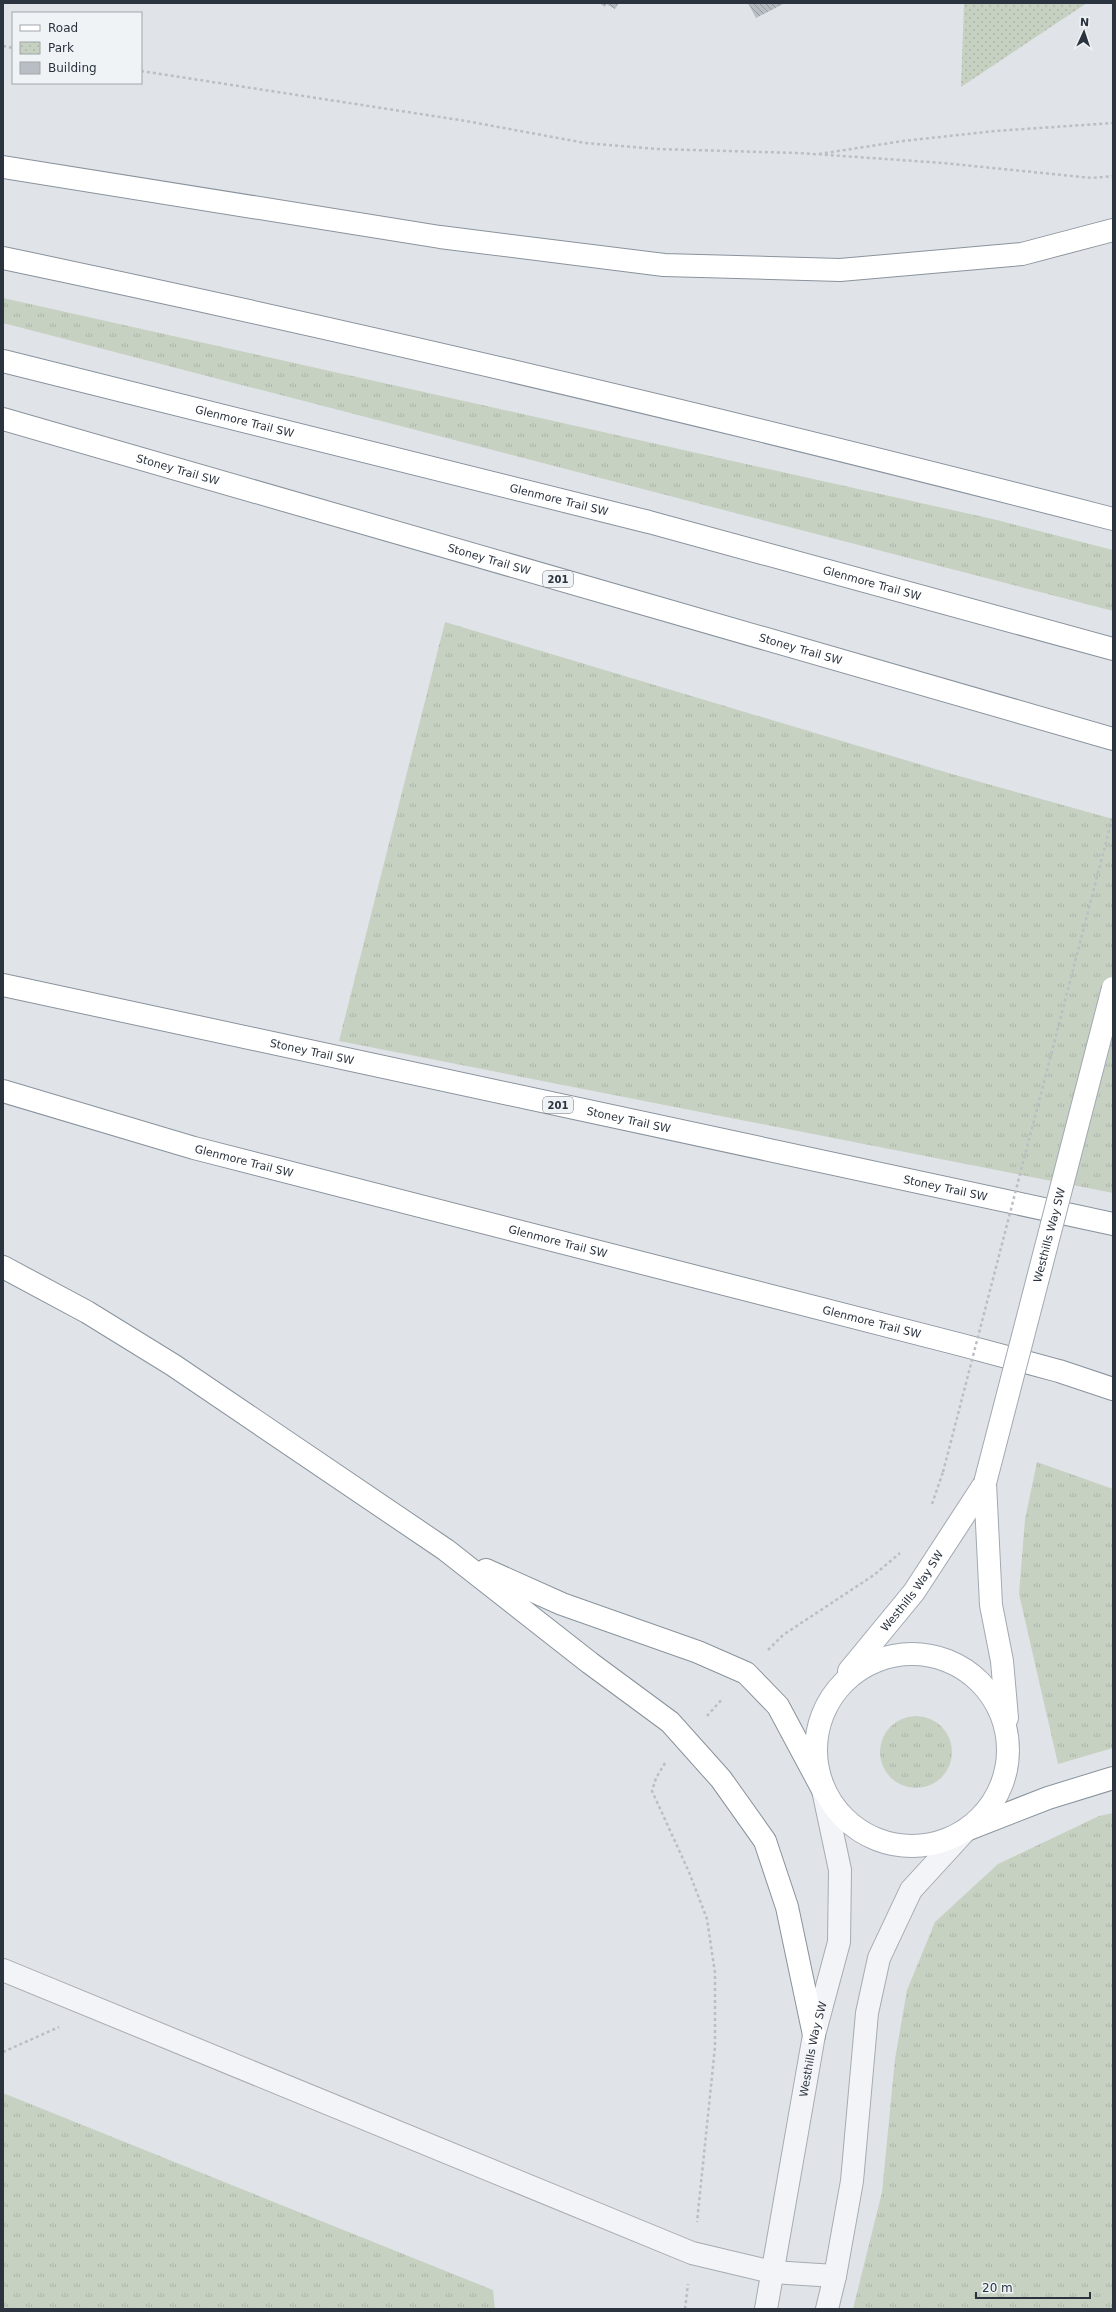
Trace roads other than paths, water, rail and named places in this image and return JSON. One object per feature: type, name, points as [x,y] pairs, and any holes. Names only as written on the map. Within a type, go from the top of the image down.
[{"type":"main road","points":[[3,166],[440,237],[664,266],[840,270],[1022,254],[1113,230]]},
{"type":"main road","points":[[3,258],[244,309],[514,372],[1113,519]]},
{"type":"main road","name":"Glenmore Trail SW","points":[[3,361],[641,520],[1113,649]]},
{"type":"main road","name":"Stoney Trail SW","points":[[3,419],[1113,739]]},
{"type":"main road","name":"Stoney Trail SW","points":[[3,985],[1113,1224]]},
{"type":"main road","name":"Westhills Way SW","points":[[1008,1737],[1002,1661],[991,1605],[985,1483],[1113,988]]},
{"type":"main road","name":"Glenmore Trail SW","points":[[3,1091],[194,1148],[970,1347],[1059,1371],[1113,1389]]},
{"type":"main road","points":[[3,1267],[87,1312],[173,1365],[446,1550],[590,1663],[670,1722],[721,1779],[765,1841],[788,1907],[814,2035]]},
{"type":"main road","name":"Westhills Way SW","points":[[832,1694],[881,1630],[914,1592],[985,1483]]},
{"type":"main road","points":[[446,1550],[505,1579],[562,1604],[698,1652],[746,1673],[778,1706],[835,1810],[852,1826],[872,1838],[895,1845],[918,1846],[941,1842],[966,1830],[1048,1798],[1113,1778]]},
{"type":"main road","points":[[823,1790],[815,1758],[818,1724],[832,1694],[855,1670],[885,1656],[918,1653],[950,1660],[978,1679],[998,1705],[1008,1737],[1008,1764],[1000,1790],[986,1812],[966,1830]]},
{"type":"street","name":"Westhills Way SW","points":[[766,2309],[814,2035],[839,1942],[840,1870],[823,1790]]},
{"type":"street","points":[[827,2309],[835,2276],[852,2181],[867,2013],[879,1958],[911,1890],[966,1830]]},
{"type":"street","points":[[3,1970],[102,2009],[692,2253],[772,2272],[835,2276]]}]
